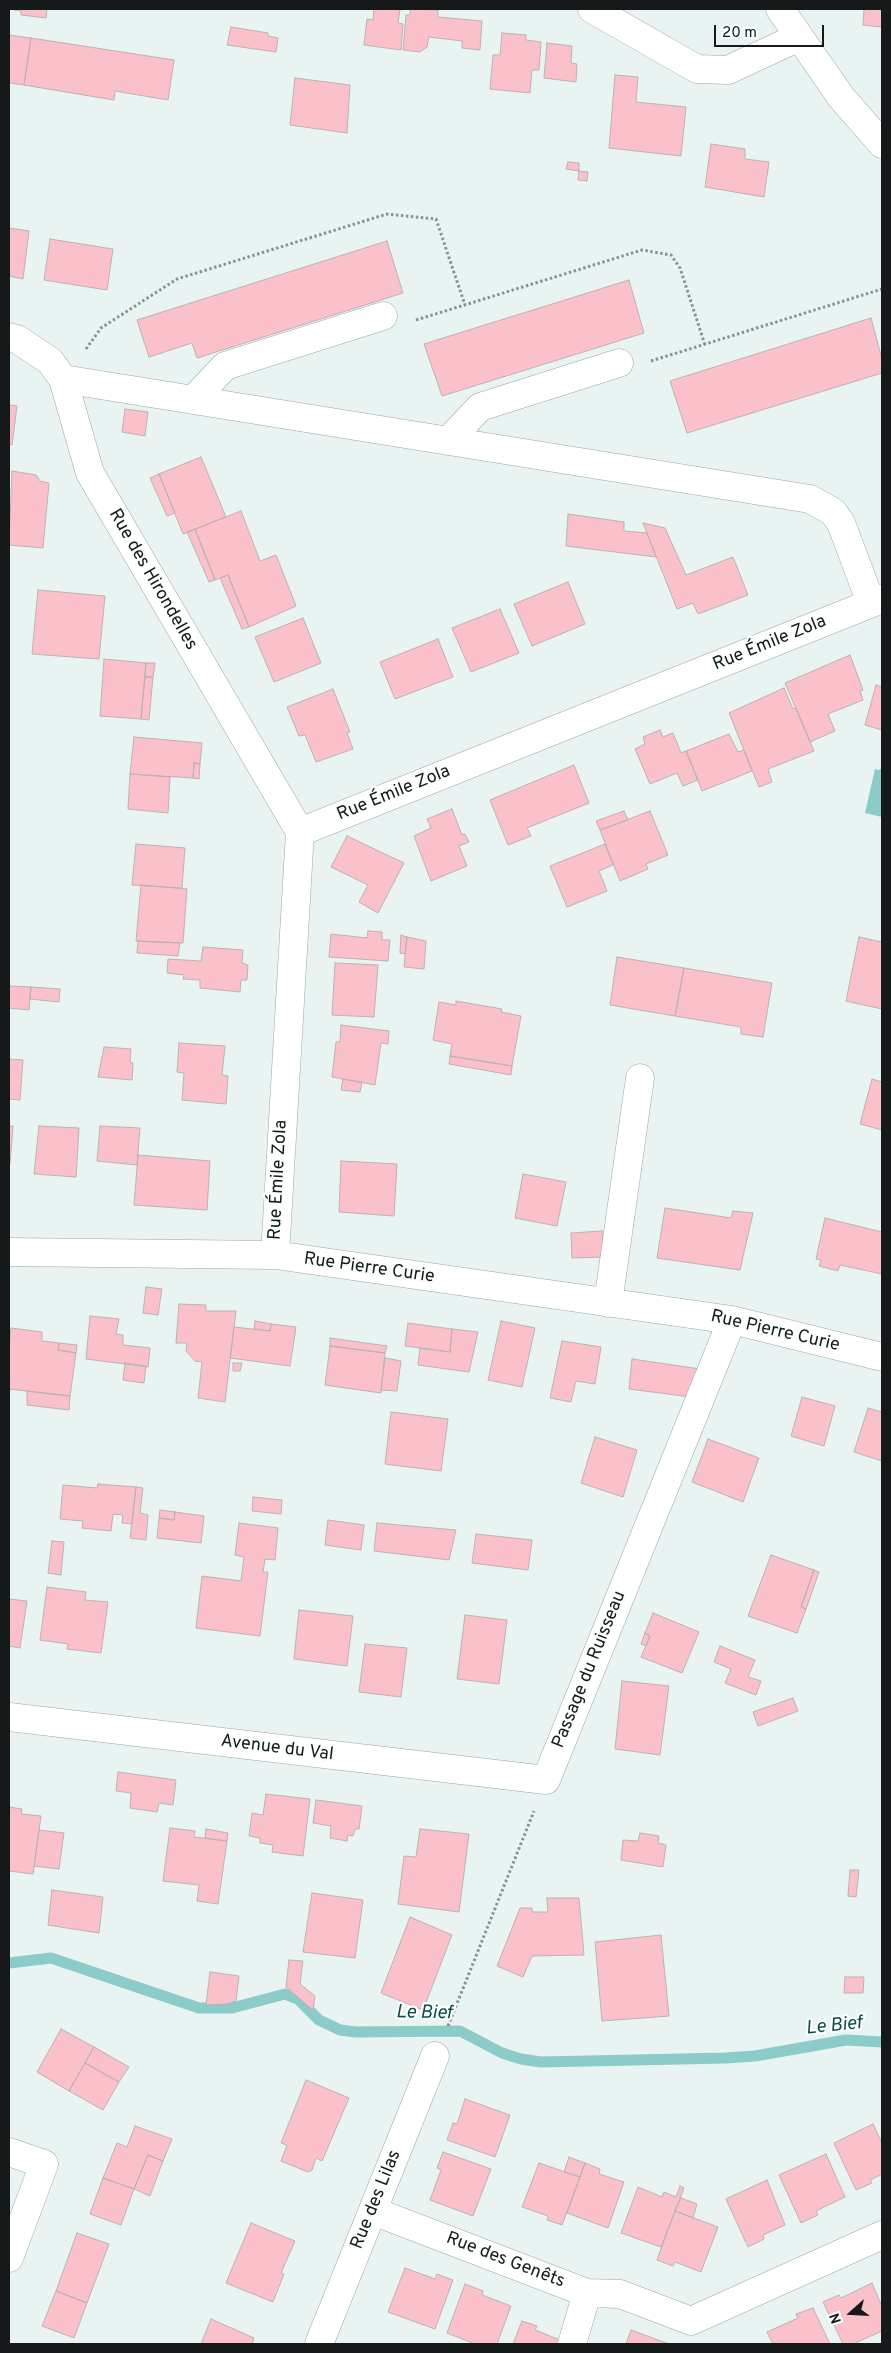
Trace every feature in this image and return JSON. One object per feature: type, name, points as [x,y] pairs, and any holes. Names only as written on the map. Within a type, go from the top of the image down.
[{"type":"street","points":[[592,9],[697,69],[728,70],[799,37]]},
{"type":"street","points":[[780,9],[841,97],[882,144]]},
{"type":"street","points":[[193,400],[225,366],[383,316]]},
{"type":"street","name":"Rue des Hirondelles","points":[[9,337],[17,339],[50,361],[63,379],[90,474],[300,832]]},
{"type":"street","points":[[448,441],[480,407],[619,363]]},
{"type":"street","points":[[63,379],[810,499],[834,512],[841,523],[877,601]]},
{"type":"street","name":"Rue Émile Zola","points":[[275,1255],[300,832],[877,601]]},
{"type":"street","points":[[608,1303],[640,1078]]},
{"type":"street","name":"Rue Pierre Curie","points":[[9,1252],[275,1255],[732,1320],[882,1356]]},
{"type":"street","name":"Passage du Ruisseau","points":[[546,1780],[732,1320]]},
{"type":"street","name":"Avenue du Val","points":[[9,1717],[546,1780]]},
{"type":"street","name":"Rue des Lilas","points":[[319,2344],[435,2056]]},
{"type":"street","points":[[9,2152],[44,2164],[9,2258]]},
{"type":"street","name":"Rue des Genêts","points":[[373,2211],[587,2293],[572,2344]]},
{"type":"street","points":[[587,2293],[620,2294],[692,2321],[882,2235]]},
{"type":"path","points":[[63,379],[101,328],[177,279],[387,214],[436,219],[465,305]]},
{"type":"path","points":[[383,316],[402,325],[642,250],[671,255],[680,268],[706,344]]},
{"type":"path","points":[[619,363],[631,368],[882,289]]},
{"type":"path","points":[[450,2020],[546,1780]]},
{"type":"water","points":[[882,768],[882,817],[865,813],[875,769],[879,770]]},
{"type":"building","points":[[9,9],[47,9],[46,18],[21,15],[21,11]]},
{"type":"building","points":[[374,9],[400,9],[398,23],[403,24],[401,50],[364,45],[367,19],[373,20]]},
{"type":"building","points":[[410,9],[438,10],[438,17],[482,21],[480,50],[462,48],[462,41],[429,37],[427,47],[420,52],[403,50],[406,15],[410,15]]},
{"type":"building","points":[[864,9],[882,9],[882,27],[863,25]]},
{"type":"building","points":[[231,27],[268,33],[268,36],[278,38],[276,52],[227,45]]},
{"type":"building","points":[[502,33],[526,35],[526,40],[541,42],[539,70],[532,70],[530,93],[490,89],[493,55],[500,55]]},
{"type":"building","points":[[9,35],[31,38],[24,85],[9,83]]},
{"type":"building","points":[[31,38],[174,60],[168,100],[115,91],[114,100],[24,85]]},
{"type":"building","points":[[547,43],[572,46],[571,63],[577,64],[576,82],[544,78]]},
{"type":"building","points":[[615,75],[638,77],[636,102],[686,107],[681,156],[609,148]]},
{"type":"building","points":[[295,78],[350,85],[347,133],[290,125]]},
{"type":"building","points":[[711,144],[745,149],[745,159],[769,162],[764,197],[705,187]]},
{"type":"building","points":[[568,162],[579,163],[579,171],[566,169]]},
{"type":"building","points":[[579,171],[588,172],[587,181],[578,180]]},
{"type":"building","points":[[9,228],[29,231],[23,279],[9,276]]},
{"type":"building","points":[[50,239],[113,249],[107,290],[44,280]]},
{"type":"building","points":[[387,241],[403,293],[197,358],[192,343],[149,357],[137,320]]},
{"type":"building","points":[[629,280],[644,333],[442,396],[424,344]]},
{"type":"building","points":[[871,318],[882,359],[882,373],[687,433],[670,381]]},
{"type":"building","points":[[9,405],[17,406],[12,445],[9,444]]},
{"type":"building","points":[[125,409],[148,412],[145,436],[122,432]]},
{"type":"building","points":[[201,457],[226,517],[183,534],[159,474]]},
{"type":"building","points":[[12,471],[36,475],[40,481],[49,483],[43,548],[9,545]]},
{"type":"building","points":[[159,474],[175,513],[167,516],[150,478]]},
{"type":"building","points":[[241,511],[260,561],[276,555],[296,606],[249,627],[228,575],[215,580],[195,529]]},
{"type":"building","points":[[568,514],[624,522],[624,531],[647,533],[656,557],[566,546]]},
{"type":"building","points":[[643,523],[665,528],[686,575],[733,557],[748,595],[698,614],[693,603],[677,609]]},
{"type":"building","points":[[195,529],[215,580],[209,582],[187,532]]},
{"type":"building","points":[[228,575],[249,627],[242,629],[220,578]]},
{"type":"building","points":[[568,582],[585,624],[532,646],[514,604]]},
{"type":"building","points":[[38,590],[105,596],[99,659],[32,654]]},
{"type":"building","points":[[500,609],[519,653],[471,672],[452,628]]},
{"type":"building","points":[[303,618],[321,663],[274,682],[255,637]]},
{"type":"building","points":[[438,639],[453,677],[395,699],[380,662]]},
{"type":"building","points":[[850,655],[863,690],[860,691],[863,700],[828,714],[835,731],[810,742],[785,683]]},
{"type":"building","points":[[104,659],[146,663],[141,719],[100,716]]},
{"type":"building","points":[[146,663],[155,663],[153,677],[145,677]]},
{"type":"building","points":[[145,677],[153,677],[149,720],[141,719]]},
{"type":"building","points":[[876,685],[882,687],[882,730],[865,725]]},
{"type":"building","points":[[784,688],[793,709],[796,708],[814,751],[768,769],[772,782],[759,787],[729,713]]},
{"type":"building","points":[[333,689],[350,732],[347,733],[353,749],[316,762],[305,735],[299,736],[287,707]]},
{"type":"building","points":[[660,730],[663,737],[673,733],[681,753],[686,751],[698,780],[683,786],[677,773],[650,784],[635,749],[645,744],[643,737]]},
{"type":"building","points":[[729,734],[738,752],[744,750],[752,771],[702,791],[686,751]]},
{"type":"building","points":[[134,737],[202,743],[200,764],[194,763],[193,778],[130,774]]},
{"type":"building","points":[[194,763],[200,764],[199,779],[193,778]]},
{"type":"building","points":[[574,765],[589,803],[527,828],[531,836],[508,845],[490,800]]},
{"type":"building","points":[[130,774],[170,777],[168,813],[128,809]]},
{"type":"building","points":[[452,809],[462,835],[465,834],[469,842],[459,846],[467,866],[431,881],[414,836],[431,828],[427,819]]},
{"type":"building","points":[[624,811],[628,820],[600,830],[596,821]]},
{"type":"building","points":[[650,811],[668,855],[646,864],[648,869],[620,881],[600,830]]},
{"type":"building","points":[[347,836],[404,863],[378,913],[359,902],[368,885],[331,867]]},
{"type":"building","points":[[136,844],[185,848],[182,888],[132,885]]},
{"type":"building","points":[[605,844],[613,865],[599,871],[607,891],[567,907],[550,866]]},
{"type":"building","points":[[141,885],[187,889],[183,943],[136,941]]},
{"type":"building","points":[[368,931],[382,932],[382,940],[390,940],[388,961],[329,957],[331,934],[367,938]]},
{"type":"building","points":[[401,935],[407,937],[405,954],[400,953]]},
{"type":"building","points":[[407,937],[426,941],[424,969],[404,967]]},
{"type":"building","points":[[859,937],[882,942],[882,1009],[846,1001]]},
{"type":"building","points":[[138,941],[180,943],[178,956],[137,953]]},
{"type":"building","points":[[203,947],[243,950],[242,963],[248,965],[247,980],[241,980],[240,992],[200,988],[200,980],[183,979],[184,975],[167,973],[168,959],[201,961]]},
{"type":"building","points":[[617,957],[684,968],[675,1016],[610,1005]]},
{"type":"building","points":[[335,963],[378,965],[374,1017],[332,1015]]},
{"type":"building","points":[[684,968],[772,983],[763,1037],[741,1034],[741,1027],[675,1016]]},
{"type":"building","points":[[9,986],[31,987],[29,1010],[9,1008]]},
{"type":"building","points":[[31,987],[60,989],[59,1002],[30,999]]},
{"type":"building","points":[[456,1001],[502,1009],[501,1012],[521,1016],[512,1066],[450,1056],[452,1044],[433,1040],[439,1002],[456,1005]]},
{"type":"building","points":[[341,1025],[389,1031],[388,1044],[381,1043],[375,1085],[332,1077],[336,1042],[340,1042]]},
{"type":"building","points":[[179,1043],[225,1046],[222,1075],[228,1076],[226,1104],[182,1100],[184,1073],[177,1072]]},
{"type":"building","points":[[104,1047],[131,1049],[130,1062],[133,1063],[132,1080],[98,1077]]},
{"type":"building","points":[[450,1056],[512,1066],[511,1075],[449,1064]]},
{"type":"building","points":[[9,1059],[23,1060],[20,1100],[9,1099]]},
{"type":"building","points":[[343,1079],[362,1082],[360,1092],[341,1090]]},
{"type":"building","points":[[872,1079],[882,1082],[882,1130],[860,1124]]},
{"type":"building","points":[[9,1126],[13,1126],[10,1164],[9,1164]]},
{"type":"building","points":[[39,1126],[79,1128],[76,1177],[34,1174]]},
{"type":"building","points":[[100,1126],[140,1128],[137,1165],[97,1161]]},
{"type":"building","points":[[138,1155],[210,1161],[207,1210],[134,1205]]},
{"type":"building","points":[[341,1161],[397,1164],[394,1216],[339,1212]]},
{"type":"building","points":[[523,1174],[566,1182],[557,1226],[515,1218]]},
{"type":"building","points":[[665,1208],[731,1218],[733,1211],[753,1213],[740,1270],[657,1258]]},
{"type":"building","points":[[825,1218],[882,1232],[882,1274],[840,1265],[838,1271],[819,1266],[821,1260],[816,1259]]},
{"type":"building","points":[[602,1231],[604,1257],[572,1258],[571,1233]]},
{"type":"building","points":[[146,1287],[162,1289],[158,1315],[143,1313]]},
{"type":"building","points":[[179,1304],[206,1305],[206,1311],[236,1311],[225,1402],[198,1398],[202,1362],[195,1361],[186,1351],[187,1343],[176,1343]]},
{"type":"building","points":[[90,1316],[119,1319],[116,1334],[123,1335],[123,1345],[150,1348],[148,1367],[86,1359]]},
{"type":"building","points":[[255,1321],[271,1324],[270,1331],[254,1329]]},
{"type":"building","points":[[501,1321],[535,1328],[522,1387],[488,1380]]},
{"type":"building","points":[[408,1323],[452,1329],[450,1352],[405,1346]]},
{"type":"building","points":[[271,1324],[296,1327],[290,1366],[230,1358],[234,1327],[270,1331]]},
{"type":"building","points":[[11,1328],[42,1332],[42,1341],[59,1343],[58,1350],[76,1353],[70,1396],[9,1389]]},
{"type":"building","points":[[452,1329],[478,1332],[469,1372],[418,1365],[420,1348],[450,1352]]},
{"type":"building","points":[[330,1338],[387,1346],[385,1353],[330,1346]]},
{"type":"building","points":[[562,1341],[601,1347],[595,1384],[576,1381],[571,1402],[550,1398]]},
{"type":"building","points":[[59,1343],[77,1345],[76,1353],[58,1350]]},
{"type":"building","points":[[330,1346],[385,1353],[381,1393],[325,1385]]},
{"type":"building","points":[[385,1358],[401,1361],[397,1391],[381,1390]]},
{"type":"building","points":[[632,1359],[700,1369],[691,1397],[629,1389]]},
{"type":"building","points":[[125,1363],[146,1366],[144,1383],[123,1380]]},
{"type":"building","points":[[233,1363],[242,1363],[240,1371],[233,1371]]},
{"type":"building","points":[[27,1391],[70,1396],[69,1410],[27,1405]]},
{"type":"building","points":[[802,1397],[835,1406],[824,1446],[791,1436]]},
{"type":"building","points":[[868,1408],[882,1412],[882,1461],[854,1452]]},
{"type":"building","points":[[391,1412],[448,1419],[441,1471],[385,1464]]},
{"type":"building","points":[[595,1437],[637,1450],[623,1497],[581,1483]]},
{"type":"building","points":[[708,1439],[759,1458],[743,1502],[692,1482]]},
{"type":"building","points":[[98,1484],[136,1487],[132,1524],[122,1523],[123,1515],[113,1514],[111,1531],[82,1528],[83,1521],[60,1519],[63,1485],[97,1488]]},
{"type":"building","points":[[136,1487],[143,1488],[140,1513],[148,1515],[146,1540],[130,1538]]},
{"type":"building","points":[[253,1497],[282,1500],[281,1514],[252,1511]]},
{"type":"building","points":[[160,1510],[175,1512],[174,1520],[159,1518]]},
{"type":"building","points":[[175,1512],[204,1516],[201,1543],[157,1538],[159,1518],[174,1520]]},
{"type":"building","points":[[328,1520],[364,1525],[361,1550],[325,1545]]},
{"type":"building","points":[[239,1523],[278,1528],[275,1560],[265,1559],[263,1572],[268,1572],[260,1636],[196,1628],[202,1576],[241,1581],[244,1557],[235,1555]]},
{"type":"building","points":[[377,1523],[456,1530],[449,1560],[374,1551]]},
{"type":"building","points":[[476,1534],[532,1540],[528,1570],[472,1563]]},
{"type":"building","points":[[52,1541],[64,1542],[61,1575],[48,1573]]},
{"type":"building","points":[[771,1555],[814,1570],[801,1607],[806,1609],[797,1633],[748,1616]]},
{"type":"building","points":[[814,1570],[819,1572],[806,1609],[801,1607]]},
{"type":"building","points":[[47,1587],[86,1592],[85,1600],[108,1602],[101,1653],[67,1649],[68,1644],[40,1640]]},
{"type":"building","points":[[9,1599],[27,1601],[20,1648],[9,1646]]},
{"type":"building","points":[[299,1610],[353,1616],[347,1666],[294,1659]]},
{"type":"building","points":[[653,1613],[699,1632],[682,1673],[641,1657],[650,1636],[645,1633]]},
{"type":"building","points":[[465,1615],[507,1620],[499,1684],[457,1679]]},
{"type":"building","points":[[645,1633],[650,1636],[646,1646],[641,1644]]},
{"type":"building","points":[[365,1644],[407,1648],[401,1697],[359,1692]]},
{"type":"building","points":[[720,1646],[755,1660],[748,1677],[761,1681],[756,1695],[725,1683],[731,1669],[714,1662]]},
{"type":"building","points":[[622,1681],[669,1686],[660,1755],[615,1749]]},
{"type":"building","points":[[793,1698],[798,1711],[758,1726],[753,1712]]},
{"type":"building","points":[[118,1772],[176,1780],[173,1805],[159,1803],[157,1812],[130,1808],[131,1793],[116,1791]]},
{"type":"building","points":[[266,1794],[310,1799],[303,1856],[272,1852],[273,1845],[260,1843],[260,1838],[249,1836],[252,1813],[263,1815]]},
{"type":"building","points":[[316,1800],[362,1806],[359,1829],[355,1829],[353,1836],[348,1835],[347,1841],[330,1838],[331,1826],[313,1823]]},
{"type":"building","points":[[9,1807],[22,1809],[21,1814],[41,1816],[33,1874],[9,1871]]},
{"type":"building","points":[[170,1828],[195,1831],[194,1837],[227,1841],[218,1904],[197,1901],[199,1885],[163,1881]]},
{"type":"building","points":[[206,1829],[228,1833],[227,1841],[205,1838]]},
{"type":"building","points":[[420,1829],[469,1834],[459,1912],[398,1904],[404,1856],[416,1857]]},
{"type":"building","points":[[39,1830],[64,1833],[59,1869],[34,1866]]},
{"type":"building","points":[[640,1833],[659,1836],[658,1843],[666,1845],[663,1867],[621,1860],[623,1840],[638,1841]]},
{"type":"building","points":[[850,1870],[859,1870],[856,1897],[848,1896]]},
{"type":"building","points":[[52,1890],[103,1897],[99,1933],[48,1925]]},
{"type":"building","points":[[312,1893],[363,1900],[355,1958],[303,1952]]},
{"type":"building","points":[[547,1898],[579,1898],[584,1955],[532,1956],[523,1977],[497,1966],[520,1908],[532,1908],[532,1912],[548,1912]]},
{"type":"building","points":[[410,1917],[452,1935],[423,2010],[381,1993]]},
{"type":"building","points":[[661,1935],[669,2016],[602,2021],[595,1942]]},
{"type":"building","points":[[289,1960],[303,1961],[300,1984],[315,1996],[313,2010],[286,1987]]},
{"type":"building","points":[[210,1972],[239,1976],[236,2001],[227,2004],[206,2005]]},
{"type":"building","points":[[845,1977],[864,1977],[863,1993],[844,1993]]},
{"type":"building","points":[[61,2029],[94,2047],[69,2091],[37,2072]]},
{"type":"building","points":[[94,2047],[129,2067],[119,2082],[85,2063]]},
{"type":"building","points":[[85,2063],[119,2082],[103,2110],[69,2091]]},
{"type":"building","points":[[306,2080],[349,2098],[322,2161],[316,2158],[312,2170],[308,2172],[281,2161],[287,2145],[281,2143]]},
{"type":"building","points":[[465,2099],[510,2115],[495,2157],[447,2140],[453,2123],[457,2124]]},
{"type":"building","points":[[873,2124],[882,2143],[882,2174],[870,2180],[872,2183],[856,2190],[834,2143]]},
{"type":"building","points":[[135,2126],[172,2139],[163,2161],[148,2155],[134,2189],[103,2178],[117,2143],[127,2147]]},
{"type":"building","points":[[443,2152],[491,2169],[473,2216],[430,2200],[441,2170],[437,2168]]},
{"type":"building","points":[[826,2154],[845,2197],[816,2211],[818,2215],[801,2223],[779,2175]]},
{"type":"building","points":[[148,2155],[163,2161],[150,2196],[134,2189]]},
{"type":"building","points":[[569,2157],[585,2163],[580,2177],[564,2172]]},
{"type":"building","points":[[539,2163],[580,2177],[562,2225],[547,2220],[548,2216],[522,2207]]},
{"type":"building","points":[[585,2163],[600,2169],[599,2174],[624,2182],[608,2228],[567,2213]]},
{"type":"building","points":[[103,2178],[134,2189],[121,2225],[90,2214]]},
{"type":"building","points":[[767,2180],[785,2225],[763,2235],[764,2239],[748,2247],[726,2199]]},
{"type":"building","points":[[680,2186],[684,2188],[661,2247],[621,2233],[638,2187],[662,2197],[664,2192],[676,2197]]},
{"type":"building","points":[[681,2198],[697,2204],[693,2218],[675,2211]]},
{"type":"building","points":[[675,2211],[718,2227],[701,2272],[675,2262],[673,2266],[657,2260]]},
{"type":"building","points":[[251,2223],[295,2241],[281,2273],[284,2274],[273,2302],[226,2283]]},
{"type":"building","points":[[77,2233],[109,2244],[87,2303],[56,2291]]},
{"type":"building","points":[[405,2268],[435,2279],[437,2274],[453,2280],[435,2329],[388,2312]]},
{"type":"building","points":[[872,2283],[882,2307],[882,2331],[853,2344],[843,2344],[823,2302],[839,2295],[841,2298]]},
{"type":"building","points":[[465,2284],[483,2291],[482,2295],[511,2306],[497,2344],[475,2344],[447,2333]]},
{"type":"building","points":[[56,2291],[87,2303],[74,2338],[42,2326]]},
{"type":"building","points":[[813,2308],[830,2344],[773,2344],[767,2332],[798,2318],[796,2314]]},
{"type":"building","points":[[211,2319],[254,2338],[252,2344],[201,2344]]},
{"type":"building","points":[[522,2321],[537,2326],[535,2330],[560,2340],[558,2344],[513,2344]]},
{"type":"building","points":[[631,2330],[669,2344],[626,2344]]},
{"type":"waterway","name":"Le Bief","points":[[9,1963],[51,1958],[199,2008],[232,2008],[285,1994],[298,1999],[319,2020],[340,2030],[356,2032],[460,2031],[502,2053],[521,2059],[541,2062],[726,2058],[755,2056],[846,2040],[882,2042]]}]
